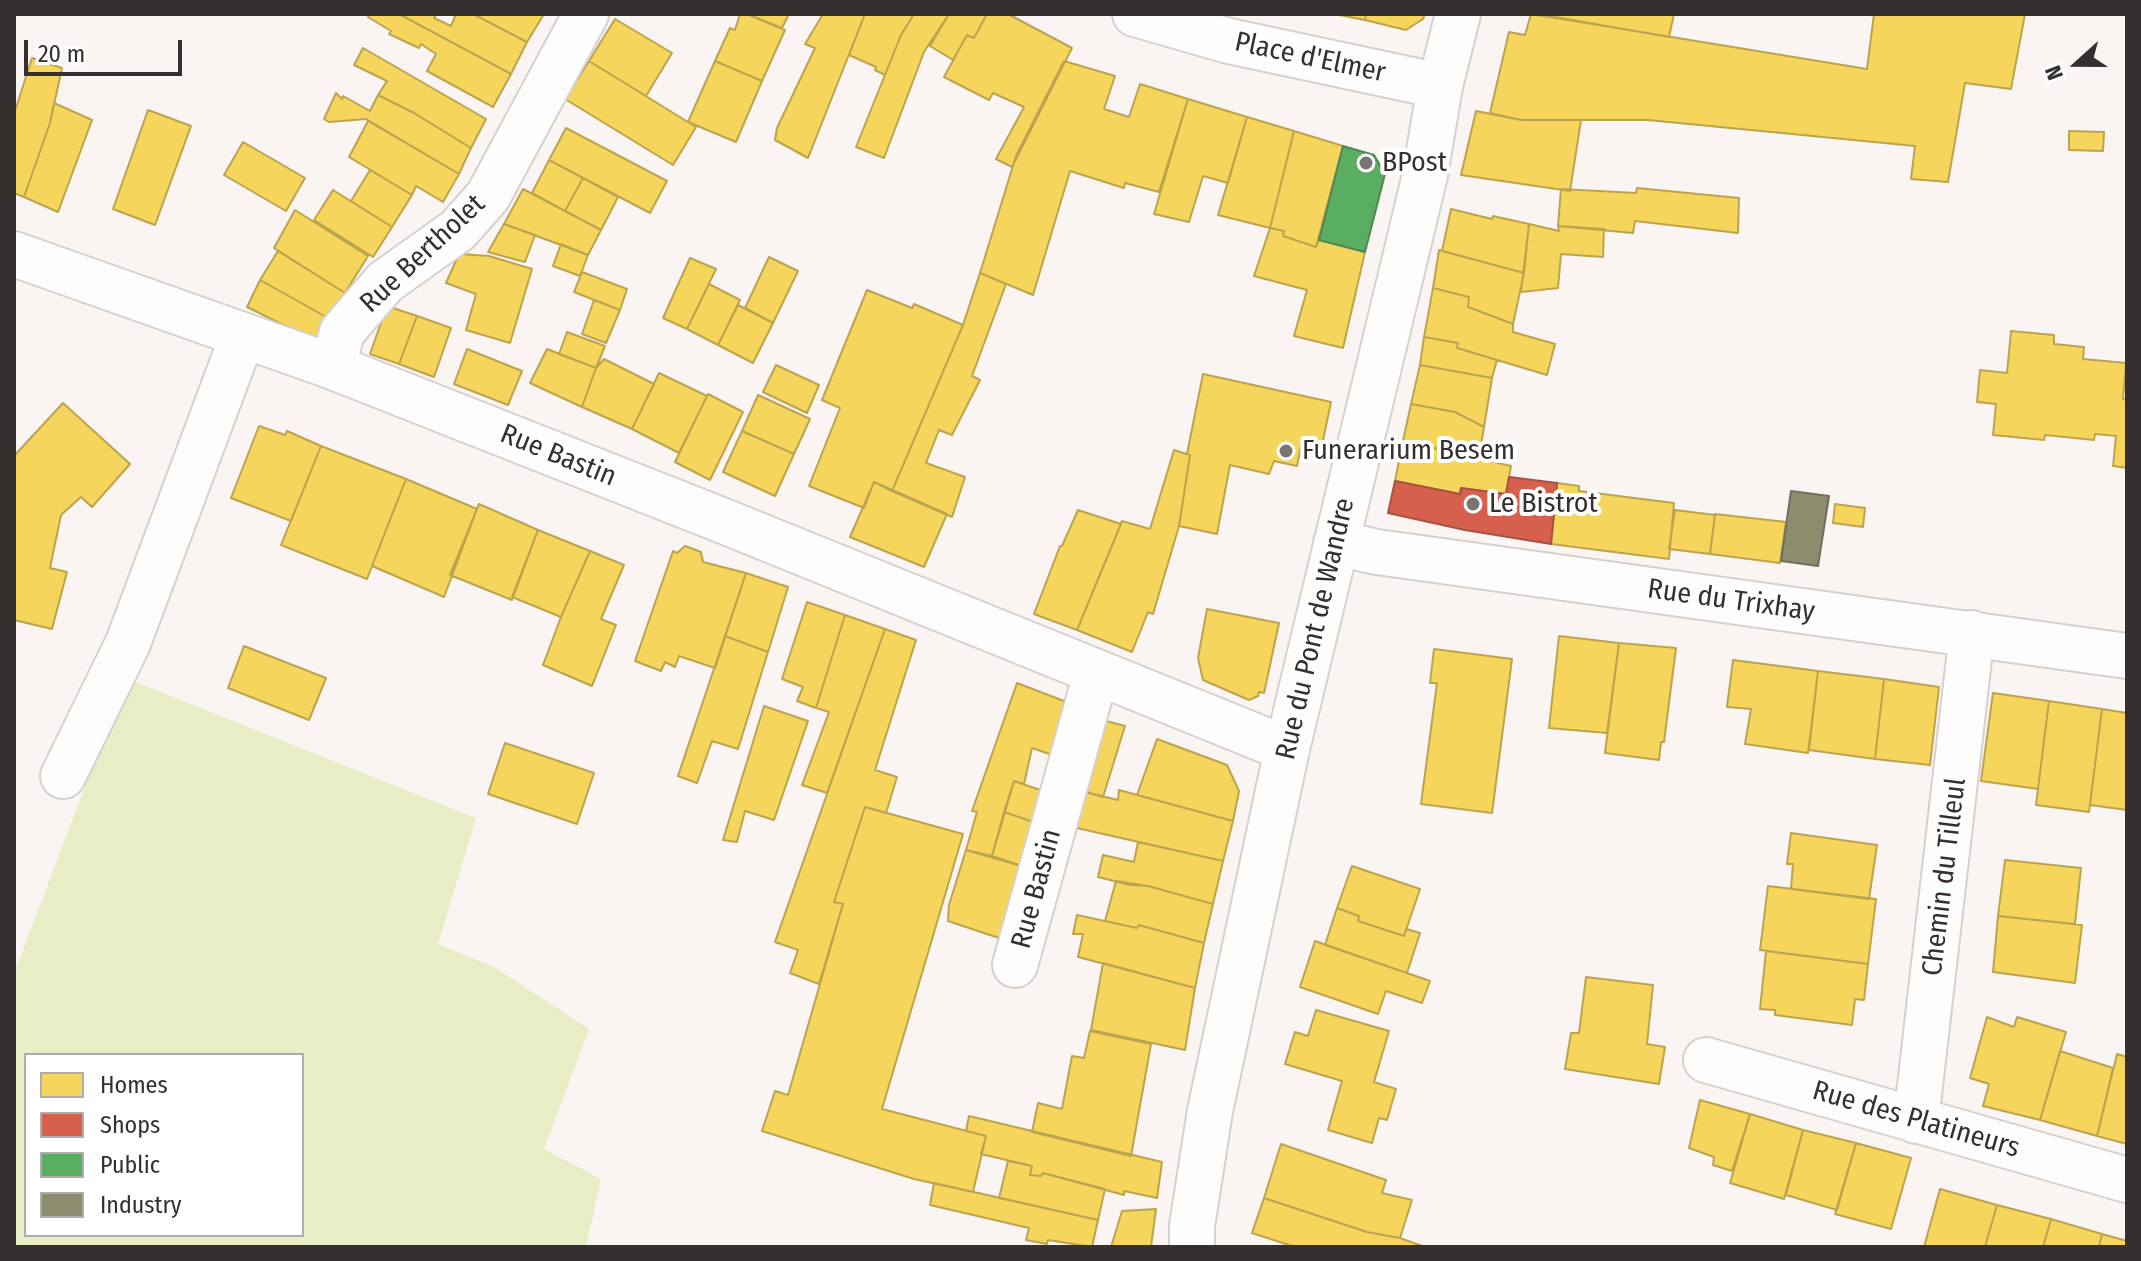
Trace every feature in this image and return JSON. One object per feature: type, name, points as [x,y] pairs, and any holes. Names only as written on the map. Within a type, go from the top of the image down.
[{"type":"street","name":"Rue Bertholet","points":[[333,367],[342,332],[385,282],[458,230],[488,196],[586,14]]},
{"type":"street","name":"Place d'Elmer","points":[[1135,14],[1229,41],[1440,86]]},
{"type":"street","name":"Rue du Pont de Wandre","points":[[1192,1247],[1192,1226],[1210,1111],[1287,749],[1425,175],[1440,86],[1458,14]]},
{"type":"street","name":"Rue Bastin","points":[[14,254],[333,367],[1287,749]]},
{"type":"street","points":[[63,776],[128,643],[243,335]]},
{"type":"street","name":"Rue du Trixhay","points":[[1336,543],[1377,552],[2127,656]]},
{"type":"street","name":"Chemin du Tilleul","points":[[1916,1121],[1972,633]]},
{"type":"street","name":"Rue Bastin","points":[[1015,965],[1096,674]]},
{"type":"street","name":"Rue des Platineurs","points":[[1706,1060],[2127,1180]]},
{"type":"green space","points":[[126,678],[476,818],[438,944],[494,967],[589,1029],[544,1149],[601,1179],[586,1247],[14,1247],[14,974]]},
{"type":"building: Homes","points":[[370,14],[399,14],[511,74],[493,107],[427,71],[436,54],[421,44],[419,48],[389,34],[391,31],[368,17]]},
{"type":"building: Homes","points":[[399,14],[437,14],[434,18],[451,26],[456,14],[473,14],[527,42],[511,74]]},
{"type":"building: Homes","points":[[473,14],[544,14],[527,42]]},
{"type":"building: Homes","points":[[740,14],[785,30],[762,81],[715,61],[730,28],[735,30]]},
{"type":"building: Homes","points":[[747,14],[789,14],[782,28]]},
{"type":"building: Homes","points":[[823,14],[865,14],[808,158],[775,140],[777,128],[815,48],[805,44]]},
{"type":"building: Homes","points":[[865,14],[914,14],[901,35],[885,75],[875,70],[876,67],[849,55]]},
{"type":"building: Homes","points":[[914,14],[949,14],[924,52],[884,158],[856,147],[901,35]]},
{"type":"building: Homes","points":[[949,14],[987,14],[974,38],[967,35],[953,60],[930,46]]},
{"type":"building: Homes","points":[[987,14],[1008,14],[1072,48],[1012,167],[996,159],[1024,107],[993,93],[989,100],[944,77],[967,35],[974,38]]},
{"type":"building: Homes","points":[[1334,14],[1366,14],[1365,20]]},
{"type":"building: Homes","points":[[1366,14],[1425,14],[1423,19],[1406,30],[1365,20]]},
{"type":"building: Homes","points":[[1531,14],[1867,69],[1874,14],[2025,14],[2011,89],[1965,83],[1948,182],[1911,179],[1915,146],[1648,120],[1521,120],[1490,113],[1509,32],[1525,35]]},
{"type":"building: Homes","points":[[1538,14],[1674,14],[1669,37]]},
{"type":"building: Homes","points":[[615,19],[672,53],[646,96],[589,61]]},
{"type":"building: Homes","points":[[363,48],[486,119],[471,148],[378,95],[387,81],[354,65]]},
{"type":"building: Homes","points":[[32,58],[62,68],[50,123],[24,197],[14,193],[14,114]]},
{"type":"building: Homes","points":[[589,61],[696,127],[673,165],[565,99]]},
{"type":"building: Homes","points":[[715,61],[762,81],[736,142],[688,122]]},
{"type":"building: Homes","points":[[1064,61],[1115,76],[1104,109],[1129,117],[1140,84],[1188,99],[1159,192],[1125,183],[1124,188],[1070,171],[1033,295],[980,273],[1016,156]]},
{"type":"building: Homes","points":[[336,93],[342,99],[343,96],[370,111],[378,95],[471,148],[459,174],[366,119],[329,122],[324,119]]},
{"type":"building: Homes","points":[[1188,99],[1247,117],[1228,183],[1203,176],[1189,222],[1154,214]]},
{"type":"building: Homes","points":[[54,103],[92,120],[58,212],[24,197]]},
{"type":"building: Homes","points":[[148,110],[191,126],[155,225],[113,209]]},
{"type":"building: Homes","points":[[1476,111],[1521,120],[1581,120],[1570,191],[1461,175]]},
{"type":"building: Homes","points":[[1247,117],[1294,131],[1270,228],[1218,215]]},
{"type":"building: Homes","points":[[368,121],[459,174],[443,202],[416,186],[412,195],[349,157]]},
{"type":"building: Homes","points":[[566,128],[667,181],[650,213],[549,160]]},
{"type":"building: Homes","points":[[1294,131],[1343,146],[1316,247],[1283,236],[1284,231],[1270,228]]},
{"type":"building: Homes","points":[[2069,131],[2104,132],[2103,151],[2069,150]]},
{"type":"building: Homes","points":[[243,142],[305,178],[286,211],[224,175]]},
{"type":"building: Homes","points":[[549,160],[583,178],[565,211],[532,193]]},
{"type":"building: Homes","points":[[370,170],[412,195],[392,227],[351,201]]},
{"type":"building: Homes","points":[[583,178],[618,197],[601,230],[565,211]]},
{"type":"building: Homes","points":[[1637,188],[1739,198],[1738,233],[1635,221],[1633,233],[1558,226],[1561,189],[1636,193]]},
{"type":"building: Homes","points":[[523,189],[601,230],[588,255],[504,224]]},
{"type":"building: Homes","points":[[333,190],[392,227],[373,257],[314,220]]},
{"type":"building: Homes","points":[[1451,209],[1529,224],[1524,273],[1442,251]]},
{"type":"building: Homes","points":[[295,210],[368,256],[345,293],[274,248]]},
{"type":"building: Homes","points":[[504,224],[535,235],[525,262],[488,252]]},
{"type":"building: Homes","points":[[1529,224],[1559,231],[1558,226],[1604,229],[1603,257],[1561,254],[1558,288],[1521,292]]},
{"type":"building: Homes","points":[[1270,228],[1284,231],[1283,236],[1316,247],[1319,240],[1365,252],[1343,348],[1294,336],[1307,290],[1254,276]]},
{"type":"building: Homes","points":[[561,244],[588,255],[580,276],[553,266]]},
{"type":"building: Homes","points":[[1439,250],[1524,273],[1513,324],[1468,307],[1469,297],[1433,288]]},
{"type":"building: Homes","points":[[278,251],[345,293],[328,318],[260,280]]},
{"type":"building: Homes","points":[[459,254],[489,256],[532,269],[510,343],[466,330],[476,294],[446,283]]},
{"type":"building: Homes","points":[[769,257],[798,271],[773,323],[745,308]]},
{"type":"building: Homes","points":[[690,258],[716,269],[687,329],[663,318]]},
{"type":"building: Homes","points":[[582,272],[627,289],[620,310],[574,292]]},
{"type":"building: Homes","points":[[980,273],[1006,284],[972,376],[980,380],[952,435],[939,430],[926,463],[965,477],[952,517],[892,491],[963,325]]},
{"type":"building: Homes","points":[[260,280],[328,318],[316,341],[247,307]]},
{"type":"building: Homes","points":[[709,284],[740,300],[718,345],[687,329]]},
{"type":"building: Homes","points":[[1433,288],[1469,297],[1468,307],[1513,324],[1513,332],[1555,344],[1547,375],[1457,348],[1458,343],[1424,337]]},
{"type":"building: Homes","points":[[867,290],[912,308],[914,304],[963,325],[892,491],[874,482],[864,508],[809,486],[840,408],[822,400]]},
{"type":"building: Homes","points":[[594,300],[620,310],[606,343],[582,334]]},
{"type":"building: Homes","points":[[738,305],[773,323],[753,363],[718,345]]},
{"type":"building: Homes","points":[[387,306],[417,316],[399,364],[370,354]]},
{"type":"building: Homes","points":[[417,316],[451,328],[434,377],[399,364]]},
{"type":"building: Homes","points":[[2011,331],[2054,335],[2054,344],[2084,347],[2083,359],[2126,363],[2123,399],[2127,400],[2127,468],[2113,466],[2116,436],[2095,434],[2094,440],[2045,435],[2044,440],[1993,435],[1996,404],[1977,402],[1980,370],[2007,373]]},
{"type":"building: Homes","points":[[567,332],[605,346],[596,368],[559,354]]},
{"type":"building: Homes","points":[[1424,337],[1458,343],[1457,348],[1497,360],[1492,378],[1420,365]]},
{"type":"building: Homes","points":[[467,349],[522,371],[508,405],[454,384]]},
{"type":"building: Homes","points":[[547,349],[596,368],[582,407],[530,383]]},
{"type":"building: Homes","points":[[604,359],[654,384],[632,429],[582,407],[596,368]]},
{"type":"building: Homes","points":[[776,365],[819,385],[807,413],[763,392]]},
{"type":"building: Homes","points":[[1420,365],[1492,378],[1484,427],[1455,412],[1411,404]]},
{"type":"building: Homes","points":[[659,373],[707,396],[679,453],[632,429]]},
{"type":"building: Homes","points":[[1203,374],[1331,402],[1321,450],[1301,446],[1297,466],[1274,461],[1269,474],[1230,465],[1217,534],[1179,526],[1190,455],[1187,454]]},
{"type":"building: Homes","points":[[708,394],[743,412],[710,480],[675,462]]},
{"type":"building: Homes","points":[[758,395],[810,419],[794,454],[742,431]]},
{"type":"building: Homes","points":[[63,403],[130,464],[92,507],[81,497],[61,515],[50,568],[67,572],[52,629],[14,620],[14,456]]},
{"type":"building: Homes","points":[[1411,404],[1455,412],[1484,427],[1479,457],[1403,441]]},
{"type":"building: Homes","points":[[259,426],[285,435],[287,431],[321,446],[291,521],[231,498]]},
{"type":"building: Homes","points":[[742,431],[794,454],[775,496],[723,472]]},
{"type":"building: Homes","points":[[1403,441],[1511,466],[1506,494],[1461,488],[1460,494],[1395,481]]},
{"type":"building: Homes","points":[[321,446],[406,479],[367,579],[281,545]]},
{"type":"building: Homes","points":[[1174,450],[1190,455],[1179,526],[1153,614],[1148,612],[1132,652],[1077,630],[1122,521],[1150,529]]},
{"type":"building: Homes","points":[[406,479],[477,509],[444,597],[372,566]]},
{"type":"building: Homes","points":[[874,482],[947,514],[924,567],[850,537]]},
{"type":"building: Homes","points":[[1557,483],[1579,486],[1579,491],[1674,503],[1669,559],[1551,544]]},
{"type":"building: Homes","points":[[479,504],[538,530],[512,600],[450,575]]},
{"type":"building: Homes","points":[[1835,504],[1865,508],[1863,527],[1833,523]]},
{"type":"building: Homes","points":[[1078,510],[1121,524],[1077,630],[1034,614],[1060,546]]},
{"type":"building: Homes","points":[[1675,510],[1715,515],[1710,554],[1669,549]]},
{"type":"building: Homes","points":[[1715,514],[1786,522],[1780,563],[1710,554]]},
{"type":"building: Homes","points":[[538,530],[590,551],[561,617],[512,597]]},
{"type":"building: Homes","points":[[685,546],[701,552],[703,562],[746,573],[715,668],[679,656],[675,667],[665,662],[661,671],[635,661],[673,551],[677,553]]},
{"type":"building: Homes","points":[[590,551],[624,565],[601,619],[616,625],[592,686],[543,665]]},
{"type":"building: Homes","points":[[746,573],[788,587],[768,652],[725,636]]},
{"type":"building: Homes","points":[[807,602],[845,615],[816,708],[797,701],[803,687],[782,679]]},
{"type":"building: Homes","points":[[1207,609],[1279,623],[1264,693],[1259,692],[1258,696],[1249,700],[1203,680],[1198,658]]},
{"type":"building: Homes","points":[[845,615],[885,629],[827,793],[802,785],[829,712],[816,708]]},
{"type":"building: Homes","points":[[885,629],[916,640],[875,770],[897,777],[886,813],[865,807],[834,902],[843,904],[819,984],[790,973],[798,950],[775,942]]},
{"type":"building: Homes","points":[[725,636],[768,652],[738,749],[712,741],[697,783],[678,776]]},
{"type":"building: Homes","points":[[1559,636],[1619,643],[1607,733],[1549,728]]},
{"type":"building: Homes","points":[[1619,643],[1676,648],[1659,760],[1605,753]]},
{"type":"building: Homes","points":[[244,646],[326,678],[309,720],[228,688]]},
{"type":"building: Homes","points":[[1434,649],[1512,659],[1492,813],[1421,804],[1437,683],[1430,683]]},
{"type":"building: Homes","points":[[1733,660],[1818,671],[1808,753],[1745,744],[1751,709],[1727,707]]},
{"type":"building: Homes","points":[[1818,671],[1884,679],[1875,759],[1809,750]]},
{"type":"building: Homes","points":[[1884,679],[1939,687],[1930,765],[1875,759]]},
{"type":"building: Homes","points":[[1017,683],[1077,706],[1061,758],[1032,748],[1024,784],[1014,781],[992,856],[966,850],[977,812],[972,811]]},
{"type":"building: Homes","points":[[1993,693],[2049,701],[2038,789],[1981,781]]},
{"type":"building: Homes","points":[[2049,701],[2102,709],[2089,812],[2036,805]]},
{"type":"building: Homes","points":[[764,706],[808,721],[774,820],[745,811],[737,842],[723,840]]},
{"type":"building: Homes","points":[[2102,709],[2127,713],[2127,810],[2090,805]]},
{"type":"building: Homes","points":[[1099,719],[1125,726],[1103,797],[1078,790]]},
{"type":"building: Homes","points":[[1157,739],[1227,765],[1239,791],[1233,821],[1137,795]]},
{"type":"building: Homes","points":[[505,743],[594,773],[577,824],[488,794]]},
{"type":"building: Homes","points":[[1014,781],[1052,794],[1042,825],[1004,812]]},
{"type":"building: Homes","points":[[1078,790],[1118,800],[1119,790],[1233,821],[1223,861],[1068,826]]},
{"type":"building: Homes","points":[[865,807],[963,834],[882,1109],[986,1136],[973,1192],[914,1179],[762,1131],[775,1091],[788,1095],[843,904],[834,902]]},
{"type":"building: Homes","points":[[1004,812],[1042,825],[1028,868],[992,856]]},
{"type":"building: Homes","points":[[1791,833],[1877,845],[1869,899],[1791,889],[1793,864],[1787,864]]},
{"type":"building: Homes","points":[[1138,842],[1223,861],[1213,904],[1148,886],[1098,877],[1103,855],[1134,862]]},
{"type":"building: Homes","points":[[966,850],[1028,868],[1005,940],[948,921],[949,905]]},
{"type":"building: Homes","points":[[2005,860],[2081,868],[2075,924],[1998,916]]},
{"type":"building: Homes","points":[[1352,866],[1420,889],[1404,936],[1358,921],[1359,916],[1337,908]]},
{"type":"building: Homes","points":[[1116,881],[1148,886],[1213,904],[1204,943],[1139,925],[1137,928],[1105,921]]},
{"type":"building: Homes","points":[[1768,886],[1876,899],[1868,964],[1760,950]]},
{"type":"building: Homes","points":[[1337,908],[1359,916],[1358,921],[1404,936],[1406,929],[1420,933],[1407,973],[1325,945]]},
{"type":"building: Homes","points":[[1077,915],[1137,928],[1139,925],[1204,943],[1195,988],[1078,957],[1083,934],[1073,934]]},
{"type":"building: Homes","points":[[1998,916],[2082,925],[2075,983],[1993,972]]},
{"type":"building: Homes","points":[[1315,941],[1430,981],[1422,1003],[1386,991],[1378,1014],[1300,987]]},
{"type":"building: Homes","points":[[1766,951],[1868,964],[1864,1000],[1855,999],[1852,1025],[1775,1015],[1775,1010],[1760,1009]]},
{"type":"building: Homes","points":[[1103,963],[1195,988],[1185,1050],[1091,1030]]},
{"type":"building: Homes","points":[[1586,977],[1653,985],[1647,1044],[1665,1047],[1659,1084],[1565,1069],[1571,1033],[1579,1033]]},
{"type":"building: Homes","points":[[1316,1010],[1389,1031],[1374,1082],[1396,1089],[1387,1120],[1379,1118],[1372,1143],[1328,1130],[1342,1081],[1285,1064],[1295,1032],[1308,1036]]},
{"type":"building: Homes","points":[[1987,1017],[2014,1027],[2017,1017],[2066,1032],[2040,1120],[1983,1106],[1989,1084],[1970,1078]]},
{"type":"building: Homes","points":[[1090,1031],[1151,1044],[1131,1156],[1032,1132],[1038,1103],[1062,1109],[1072,1056],[1084,1058]]},
{"type":"building: Homes","points":[[2060,1051],[2113,1068],[2097,1136],[2040,1120]]},
{"type":"building: Homes","points":[[2117,1054],[2127,1057],[2127,1144],[2097,1136]]},
{"type":"building: Homes","points":[[1700,1100],[1750,1114],[1732,1171],[1713,1165],[1714,1157],[1689,1148]]},
{"type":"building: Homes","points":[[1750,1114],[1803,1130],[1784,1199],[1730,1183]]},
{"type":"building: Homes","points":[[969,1116],[1162,1162],[1157,1198],[1124,1191],[1124,1195],[1043,1173],[1041,1176],[1030,1175],[1032,1166],[981,1154],[986,1136],[966,1131]]},
{"type":"building: Homes","points":[[1803,1130],[1856,1143],[1837,1210],[1786,1195]]},
{"type":"building: Homes","points":[[1856,1143],[1911,1158],[1891,1229],[1835,1214]]},
{"type":"building: Homes","points":[[1281,1144],[1386,1180],[1382,1193],[1412,1200],[1400,1238],[1367,1232],[1264,1198]]},
{"type":"building: Homes","points":[[1008,1161],[1032,1166],[1030,1175],[1041,1176],[1043,1173],[1105,1189],[1098,1220],[999,1198]]},
{"type":"building: Homes","points":[[934,1183],[1098,1220],[1092,1247],[1026,1240],[1029,1228],[930,1205]]},
{"type":"building: Homes","points":[[1940,1189],[1997,1205],[1985,1247],[1924,1247]]},
{"type":"building: Homes","points":[[1264,1198],[1367,1232],[1400,1238],[1425,1247],[1295,1247],[1252,1233]]},
{"type":"building: Homes","points":[[1997,1205],[2051,1219],[2043,1247],[1985,1247]]},
{"type":"building: Homes","points":[[1156,1209],[1151,1247],[1111,1247],[1122,1211]]},
{"type":"building: Homes","points":[[2051,1219],[2102,1234],[2099,1247],[2043,1247]]},
{"type":"building: Homes","points":[[2102,1234],[2127,1241],[2127,1247],[2099,1247]]},
{"type":"building: Shops","name":"Le Bistrot","points":[[1509,477],[1557,483],[1551,544],[1388,513],[1395,481],[1460,494],[1461,488],[1506,494]]},
{"type":"building: Public","points":[[1343,146],[1374,155],[1385,174],[1365,252],[1319,240]]},
{"type":"building: Industry","points":[[1791,491],[1829,496],[1818,566],[1781,561]]},
{"type":"place","name":"BPost","points":[[1366,163]]},
{"type":"place","name":"Funerarium Besem","points":[[1286,451]]},
{"type":"place","name":"Le Bistrot","points":[[1473,504]]}]
